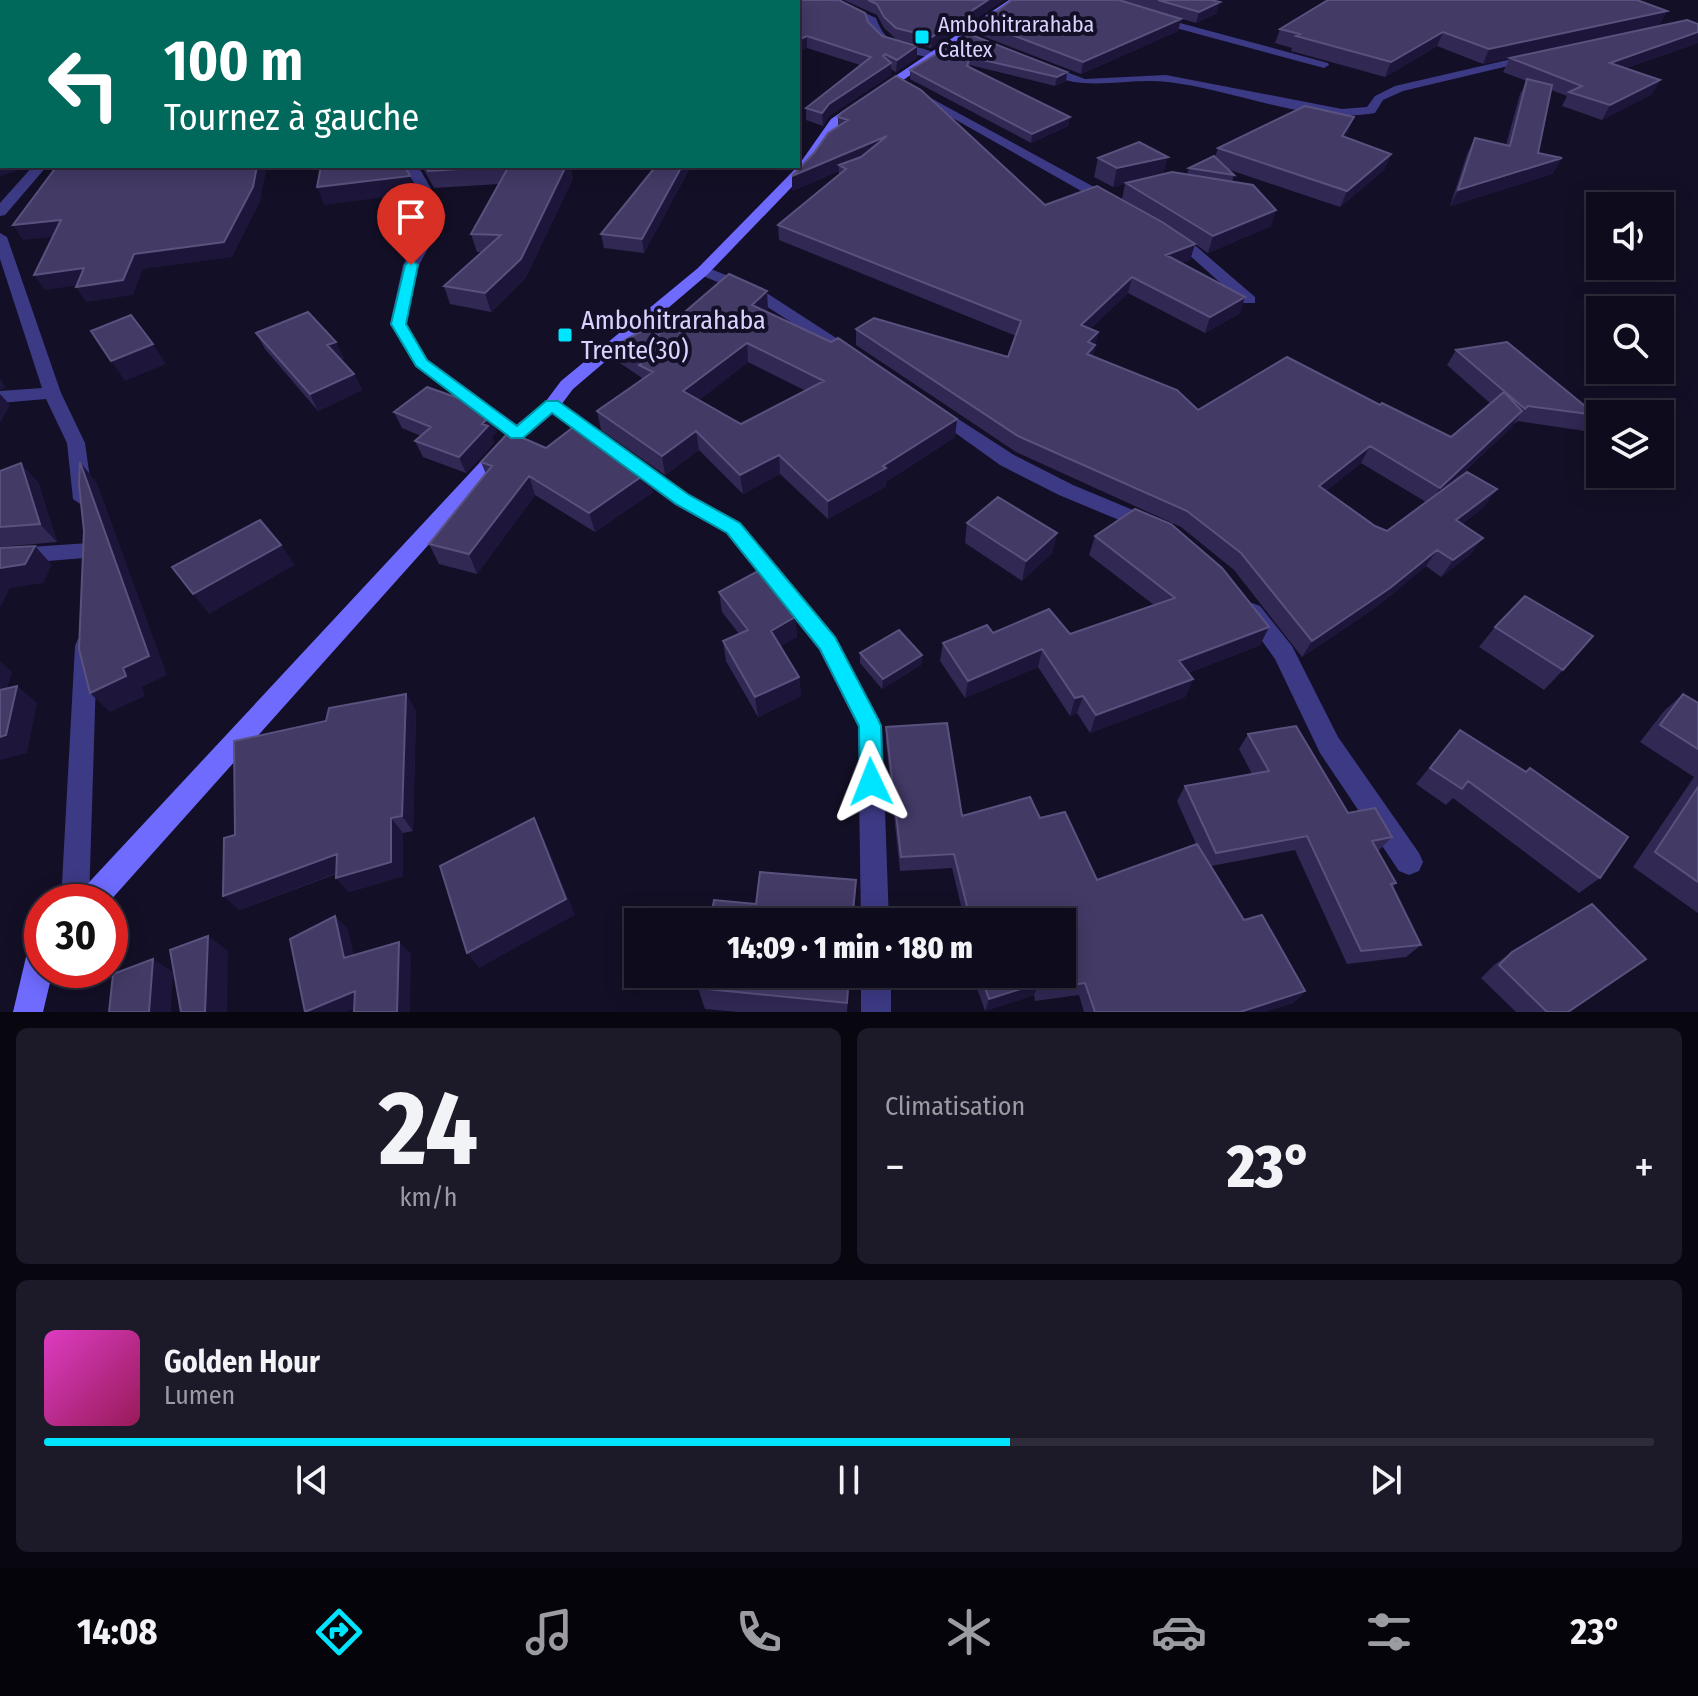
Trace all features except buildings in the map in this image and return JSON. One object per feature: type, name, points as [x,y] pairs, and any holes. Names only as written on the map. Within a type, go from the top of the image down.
[{"type":"street","points":[[829,0],[872,20],[872,29],[879,39],[933,55]]},
{"type":"street","points":[[802,161],[835,122],[933,55],[973,39],[1015,0]]},
{"type":"street","points":[[1141,15],[1324,65]]},
{"type":"street","points":[[1035,64],[1084,82],[1166,78],[1342,113],[1371,110],[1379,98],[1399,88],[1554,52]]},
{"type":"street","points":[[894,81],[1005,140],[1127,211]]},
{"type":"street","points":[[0,212],[38,168]]},
{"type":"street","points":[[106,884],[517,434],[552,405],[567,385],[703,271],[796,168]]},
{"type":"street","points":[[414,171],[439,215],[411,265],[398,324],[422,363],[517,434]]},
{"type":"street","points":[[1102,197],[1122,190]]},
{"type":"street","points":[[1152,225],[1192,250],[1249,300]]},
{"type":"street","points":[[0,237],[52,393],[76,443],[88,544],[0,557]]},
{"type":"street","points":[[703,271],[753,291],[873,367]]},
{"type":"street","points":[[0,397],[52,393]]},
{"type":"street","points":[[921,400],[1007,460],[1066,490],[1173,535]]},
{"type":"street","points":[[552,405],[682,500],[733,528],[827,643],[870,726],[875,908]]},
{"type":"street","points":[[1241,599],[1284,653],[1329,745],[1409,862]]},
{"type":"street","points":[[76,884],[86,631]]},
{"type":"street","points":[[28,1012],[32,988]]},
{"type":"street","points":[[876,988],[876,1012]]},
{"type":"place","name":"Ambohitrarahaba Caltex","points":[[922,37]]},
{"type":"place","name":"Ambohitrarahaba Trente(30)","points":[[565,335]]},
{"type":"route","points":[[411,265],[398,324],[422,363],[517,434],[552,405],[682,500],[733,528],[827,643],[870,726],[871,782]]}]
